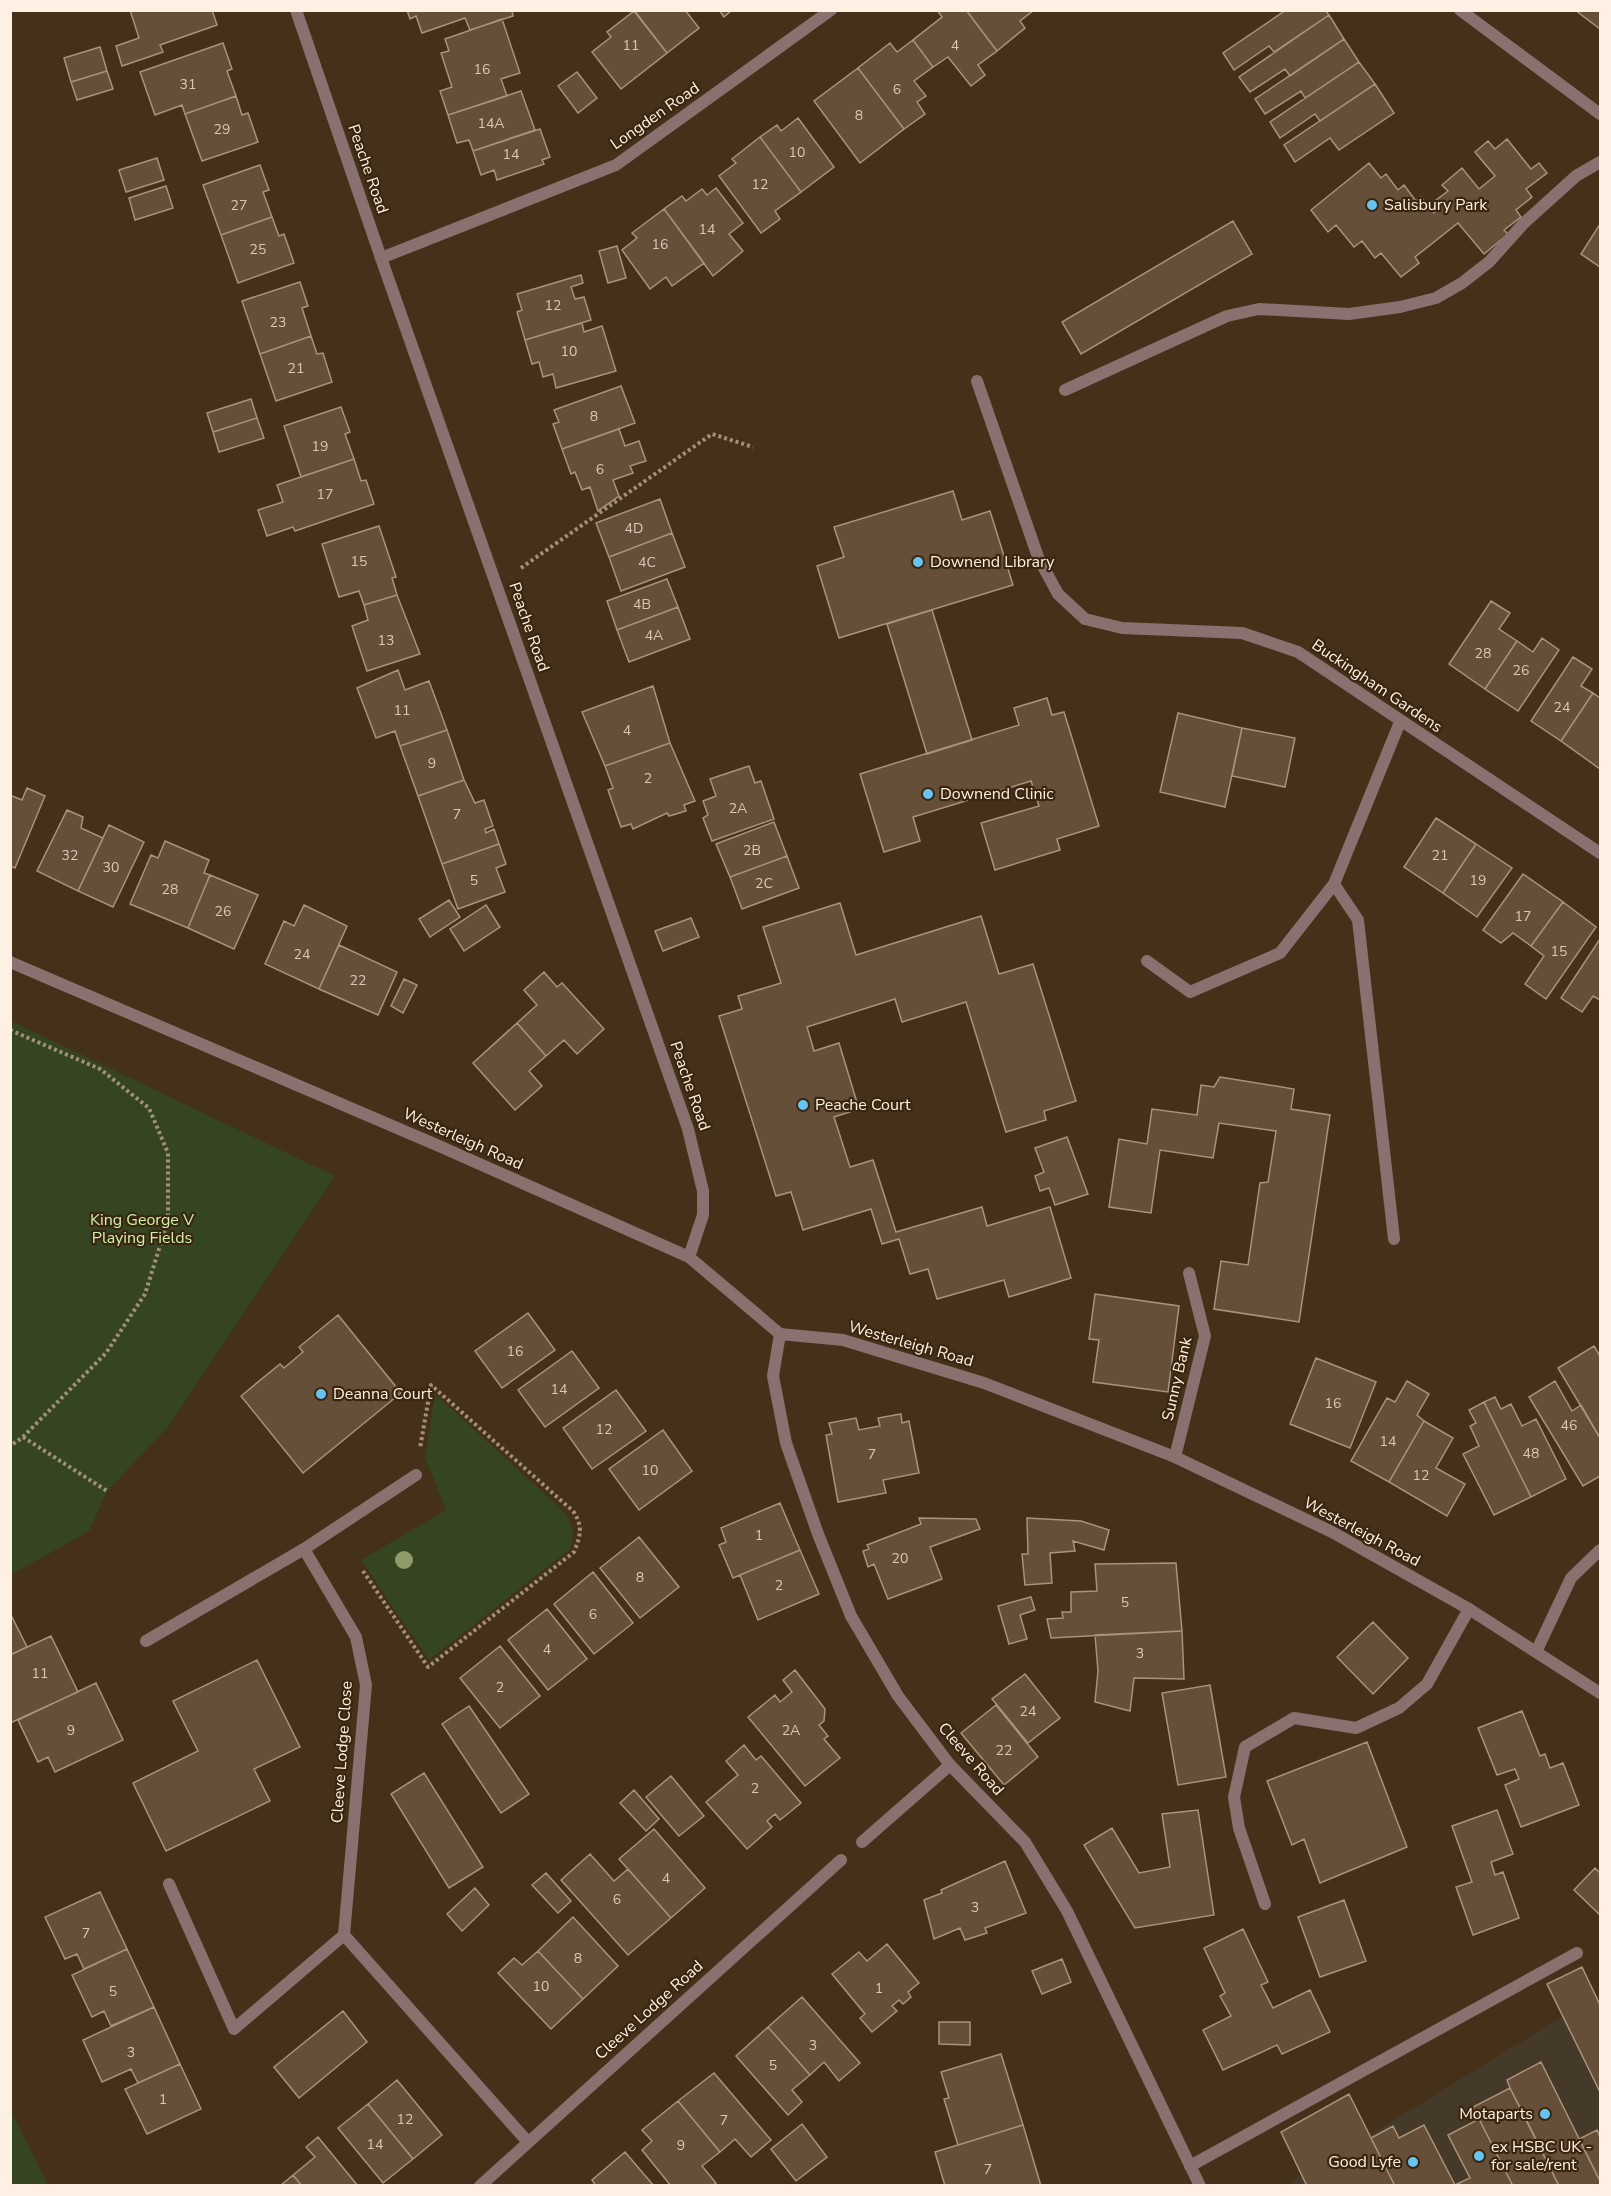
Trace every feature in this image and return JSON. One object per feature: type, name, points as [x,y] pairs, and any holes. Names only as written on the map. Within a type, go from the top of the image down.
[{"type":"street","name":"Peache Road","points":[[296,10],[688,1129],[703,1191],[703,1215],[689,1257]]},
{"type":"street","name":"Longden Road","points":[[381,258],[616,165],[831,10]]},
{"type":"street","points":[[1460,10],[1600,114]]},
{"type":"street","points":[[1065,390],[1227,316],[1258,309],[1349,314],[1436,298],[1462,283],[1489,262],[1524,223],[1576,176],[1600,162]]},
{"type":"street","name":"Buckingham Gardens","points":[[977,381],[1038,557],[1058,594],[1085,619],[1122,628],[1242,633],[1298,652],[1600,853]]},
{"type":"street","points":[[1147,961],[1190,992],[1280,953],[1334,884],[1400,722]]},
{"type":"street","points":[[1334,884],[1359,920],[1394,1239]]},
{"type":"street","name":"Westerleigh Road","points":[[10,962],[439,1146],[689,1257],[780,1334],[843,1340],[984,1383],[1175,1457],[1332,1532],[1469,1609],[1537,1650],[1600,1693]]},
{"type":"street","name":"Sunny Bank","points":[[1175,1457],[1205,1336],[1189,1273]]},
{"type":"street","name":"Cleeve Road","points":[[780,1334],[773,1376],[786,1443],[818,1534],[851,1617],[898,1696],[950,1765],[1025,1842],[1067,1911],[1200,2186]]},
{"type":"street","points":[[146,1641],[304,1550],[416,1475]]},
{"type":"street","name":"Cleeve Lodge Close","points":[[304,1550],[356,1637],[366,1685],[344,1935]]},
{"type":"street","points":[[1537,1650],[1571,1578],[1600,1550]]},
{"type":"street","points":[[1265,1904],[1239,1828],[1234,1797],[1245,1747],[1293,1718],[1356,1728],[1399,1708],[1427,1684],[1469,1609]]},
{"type":"street","points":[[862,1842],[950,1765]]},
{"type":"street","name":"Cleeve Lodge Road","points":[[480,2186],[527,2141],[841,1860]]},
{"type":"street","points":[[169,1884],[234,2029],[344,1935],[527,2141]]},
{"type":"street","points":[[1190,2166],[1576,1953]]},
{"type":"path","points":[[496,586],[712,434],[753,447]]},
{"type":"path","points":[[10,1030],[100,1069],[149,1108],[168,1152],[168,1220],[145,1294],[106,1353],[23,1437],[10,1446]]},
{"type":"path","points":[[363,1571],[428,1667],[574,1552],[580,1536],[581,1522],[573,1511],[431,1385],[416,1475]]},
{"type":"path","points":[[23,1437],[107,1491]]},
{"type":"shaded area","points":[[1600,1994],[1600,2185],[1287,2185]]},
{"type":"green space","name":"King George V Playing Fields","points":[[11,1021],[335,1176],[168,1427],[107,1491],[89,1531],[11,1575]]},
{"type":"green space","points":[[435,1394],[559,1507],[572,1526],[573,1536],[570,1549],[429,1660],[361,1560],[446,1510],[425,1458]]},
{"type":"green space","points":[[11,2111],[48,2185],[11,2185]]},
{"type":"building","points":[[130,10],[212,10],[217,25],[160,45],[163,52],[122,66],[116,46],[139,38]]},
{"type":"building","points":[[407,10],[512,10],[513,16],[470,30],[465,18],[422,33],[416,16],[410,19]]},
{"type":"building","points":[[634,10],[685,10],[699,28],[667,53]]},
{"type":"building","points":[[719,10],[732,10],[724,17]]},
{"type":"building","points":[[937,10],[966,10],[997,51],[978,65],[985,75],[971,86],[948,57],[933,67],[913,40],[942,17]]},
{"type":"building","points":[[966,10],[1033,11],[1020,21],[1025,28],[997,51]]},
{"type":"building","points":[[1286,10],[1325,10],[1329,15],[1274,52],[1269,46],[1234,70],[1223,53]]},
{"type":"building","points":[[1575,10],[1600,10],[1600,29]]},
{"type":"building","points":[[634,11],[667,53],[621,89],[592,52],[611,37],[607,32]]},
{"type":"building","points":[[1329,15],[1344,39],[1290,76],[1285,69],[1250,92],[1239,77]]},
{"type":"building","points":[[502,19],[520,73],[501,79],[507,96],[448,115],[440,91],[452,87],[441,53],[449,51],[445,39]]},
{"type":"building","points":[[1344,39],[1359,62],[1305,98],[1301,91],[1265,114],[1255,99]]},
{"type":"building","points":[[913,40],[933,67],[914,81],[926,96],[917,102],[925,114],[904,129],[858,68],[890,43],[897,52]]},
{"type":"building","points":[[223,43],[232,69],[227,71],[236,96],[185,114],[182,105],[155,115],[140,72]]},
{"type":"building","points":[[100,47],[107,71],[71,82],[64,58]]},
{"type":"building","points":[[1359,62],[1375,84],[1320,121],[1315,114],[1280,138],[1270,122]]},
{"type":"building","points":[[858,68],[904,129],[860,163],[814,101]]},
{"type":"building","points":[[107,71],[113,89],[77,100],[71,82]]},
{"type":"building","points":[[577,72],[597,98],[578,113],[558,86]]},
{"type":"building","points":[[1375,84],[1394,113],[1339,150],[1330,138],[1295,162],[1284,145]]},
{"type":"building","points":[[521,91],[535,130],[473,151],[469,140],[457,143],[448,115]]},
{"type":"building","points":[[236,96],[242,115],[248,113],[258,142],[202,161],[185,114]]},
{"type":"building","points":[[798,118],[834,167],[801,192],[760,137],[777,125],[781,131]]},
{"type":"building","points":[[540,129],[550,157],[542,160],[544,164],[497,180],[494,170],[481,175],[473,151]]},
{"type":"building","points":[[760,137],[801,192],[775,211],[780,219],[761,233],[719,176],[736,163],[732,159]]},
{"type":"building","name":"Salisbury Park","points":[[1507,139],[1531,169],[1539,163],[1547,173],[1526,189],[1532,197],[1516,210],[1521,217],[1504,230],[1508,234],[1484,254],[1458,223],[1415,257],[1419,263],[1401,277],[1381,253],[1375,258],[1362,241],[1354,247],[1336,225],[1328,232],[1311,210],[1369,163],[1381,178],[1386,174],[1398,190],[1404,185],[1416,201],[1421,197],[1434,213],[1440,208],[1435,201],[1448,191],[1442,185],[1462,168],[1479,189],[1495,176],[1475,152],[1488,141],[1495,149]]},
{"type":"building","points":[[157,158],[164,180],[126,192],[119,170]]},
{"type":"building","points":[[260,165],[269,190],[263,192],[272,217],[221,235],[203,185]]},
{"type":"building","points":[[166,186],[173,208],[135,220],[129,198]]},
{"type":"building","points":[[716,188],[743,223],[729,234],[743,251],[713,276],[664,209],[682,196],[686,201],[702,189],[707,195]]},
{"type":"building","points":[[664,209],[704,263],[672,286],[666,277],[650,289],[622,250],[637,238],[632,233]]},
{"type":"building","points":[[272,217],[279,236],[284,234],[294,263],[238,283],[221,235]]},
{"type":"building","points":[[1233,221],[1252,254],[1081,354],[1062,322]]},
{"type":"building","points":[[1600,224],[1600,267],[1581,254]]},
{"type":"building","points":[[617,246],[626,278],[608,283],[599,251]]},
{"type":"building","points":[[581,275],[583,283],[571,287],[575,299],[584,297],[591,320],[525,340],[517,312],[522,310],[517,294]]},
{"type":"building","points":[[300,282],[308,306],[302,308],[311,336],[260,354],[242,301]]},
{"type":"building","points":[[582,323],[584,332],[602,326],[616,371],[556,388],[553,374],[543,377],[539,362],[532,364],[525,340]]},
{"type":"building","points":[[311,336],[317,354],[323,353],[332,382],[276,401],[260,354]]},
{"type":"building","points":[[621,386],[635,423],[562,449],[553,424],[559,422],[554,410]]},
{"type":"building","points":[[251,399],[257,418],[213,432],[207,413]]},
{"type":"building","points":[[341,407],[350,432],[345,434],[354,459],[301,477],[284,426]]},
{"type":"building","points":[[257,418],[264,438],[219,452],[213,432]]},
{"type":"building","points":[[619,429],[625,446],[639,441],[646,461],[630,466],[633,473],[613,480],[619,496],[598,511],[590,487],[582,490],[575,472],[571,474],[562,449]]},
{"type":"building","points":[[354,459],[361,481],[366,480],[374,504],[295,531],[293,527],[267,536],[258,510],[283,502],[277,485]]},
{"type":"building","name":"Downend Library","points":[[953,491],[962,520],[990,511],[1013,585],[839,638],[817,566],[844,557],[834,527]]},
{"type":"building","points":[[660,499],[672,533],[609,557],[596,523]]},
{"type":"building","points":[[379,526],[396,577],[392,578],[397,595],[364,605],[359,591],[339,597],[322,544]]},
{"type":"building","points":[[672,533],[685,567],[621,591],[609,557]]},
{"type":"building","points":[[667,579],[678,607],[617,630],[607,601]]},
{"type":"building","points":[[397,595],[420,654],[367,671],[352,626],[368,620],[364,605]]},
{"type":"building","points":[[1491,601],[1510,613],[1499,629],[1517,641],[1485,689],[1449,664]]},
{"type":"building","points":[[678,607],[690,639],[629,662],[617,630]]},
{"type":"building","points":[[932,610],[972,740],[927,754],[887,624]]},
{"type":"building","points":[[1542,638],[1559,650],[1518,711],[1485,689],[1517,641],[1533,652]]},
{"type":"building","points":[[1573,657],[1592,669],[1581,686],[1593,693],[1561,741],[1531,721]]},
{"type":"building","points":[[398,670],[405,690],[429,681],[447,730],[400,746],[395,731],[376,738],[357,688]]},
{"type":"building","points":[[653,686],[670,743],[605,766],[582,712]]},
{"type":"building","points":[[1593,693],[1600,698],[1600,769],[1561,741]]},
{"type":"building","name":"Downend Clinic","points":[[1047,698],[1052,715],[1064,712],[1099,826],[1057,839],[1060,850],[995,870],[981,823],[1039,806],[1031,781],[913,817],[920,841],[884,852],[860,774],[1019,725],[1014,708]]},
{"type":"building","points":[[1178,713],[1242,728],[1225,807],[1160,792]]},
{"type":"building","points":[[1242,728],[1295,738],[1285,787],[1232,776]]},
{"type":"building","points":[[447,730],[464,780],[418,796],[400,746]]},
{"type":"building","points":[[670,743],[695,801],[684,805],[686,811],[669,816],[667,813],[633,829],[631,824],[621,827],[608,790],[613,788],[605,766]]},
{"type":"building","points":[[749,766],[755,783],[761,781],[774,819],[712,841],[703,818],[708,815],[703,801],[716,796],[710,779]]},
{"type":"building","points":[[464,780],[475,803],[484,800],[493,826],[485,829],[486,833],[494,829],[499,844],[442,864],[418,796]]},
{"type":"building","points":[[27,788],[45,796],[15,868],[10,866],[10,795],[22,800]]},
{"type":"building","points":[[67,810],[83,817],[81,828],[103,838],[78,891],[37,871]]},
{"type":"building","points":[[1436,818],[1476,844],[1443,893],[1404,867]]},
{"type":"building","points":[[774,822],[787,856],[730,877],[716,844]]},
{"type":"building","points":[[109,825],[144,842],[113,907],[78,891]]},
{"type":"building","points":[[165,841],[209,860],[204,873],[210,875],[188,928],[130,904],[151,855],[158,858]]},
{"type":"building","points":[[499,844],[506,864],[496,868],[505,892],[458,909],[442,864]]},
{"type":"building","points":[[1476,844],[1512,868],[1477,917],[1443,893]]},
{"type":"building","points":[[787,856],[799,888],[742,909],[730,877]]},
{"type":"building","points":[[1523,874],[1563,902],[1531,946],[1513,933],[1501,943],[1483,930]]},
{"type":"building","points":[[210,875],[258,895],[234,949],[188,928]]},
{"type":"building","points":[[449,900],[460,917],[430,937],[419,919]]},
{"type":"building","points":[[1563,902],[1596,927],[1546,999],[1525,984],[1544,956],[1531,946]]},
{"type":"building","name":"Peache Court","points":[[840,903],[856,955],[981,916],[999,974],[1033,964],[1076,1101],[1044,1111],[1046,1120],[1006,1132],[966,1002],[902,1022],[895,999],[807,1027],[814,1051],[839,1043],[859,1109],[834,1117],[850,1167],[873,1160],[896,1232],[982,1207],[987,1226],[1050,1207],[1071,1278],[1009,1297],[1004,1280],[937,1299],[928,1269],[910,1274],[899,1239],[882,1244],[871,1209],[803,1230],[791,1192],[776,1196],[719,1016],[742,1009],[738,996],[781,983],[763,927]]},
{"type":"building","points":[[304,905],[347,926],[319,989],[265,964],[284,921],[294,926]]},
{"type":"building","points":[[486,905],[500,927],[464,951],[450,929]]},
{"type":"building","points":[[691,918],[699,937],[663,951],[655,931]]},
{"type":"building","points":[[1600,939],[1600,1000],[1593,996],[1582,1012],[1561,998]]},
{"type":"building","points":[[339,945],[397,972],[378,1015],[319,989]]},
{"type":"building","points":[[544,972],[557,987],[562,983],[604,1029],[577,1054],[564,1040],[546,1056],[517,1023],[537,1005],[524,990]]},
{"type":"building","points":[[404,979],[417,985],[403,1013],[391,1006]]},
{"type":"building","points":[[517,1023],[546,1056],[529,1071],[542,1086],[515,1110],[473,1063]]},
{"type":"building","points":[[1220,1077],[1294,1089],[1291,1109],[1330,1115],[1299,1322],[1214,1309],[1221,1261],[1248,1265],[1260,1183],[1268,1182],[1276,1131],[1219,1123],[1213,1158],[1160,1150],[1151,1213],[1109,1207],[1119,1139],[1147,1144],[1152,1109],[1197,1115],[1201,1085],[1214,1087]]},
{"type":"building","points":[[1067,1137],[1088,1194],[1055,1205],[1049,1188],[1040,1191],[1035,1176],[1044,1172],[1035,1148]]},
{"type":"building","points":[[1095,1294],[1179,1306],[1168,1392],[1093,1382],[1099,1340],[1089,1339]]},
{"type":"building","points":[[528,1313],[555,1350],[502,1388],[475,1351]]},
{"type":"building","name":"Deanna Court","points":[[338,1315],[401,1393],[303,1473],[241,1396],[280,1364],[284,1368],[303,1352],[299,1347]]},
{"type":"building","points":[[1594,1346],[1600,1356],[1600,1438],[1558,1368]]},
{"type":"building","points":[[572,1351],[599,1388],[545,1427],[518,1390]]},
{"type":"building","points":[[1316,1358],[1376,1382],[1350,1448],[1290,1424]]},
{"type":"building","points":[[1407,1381],[1429,1394],[1417,1415],[1424,1421],[1389,1482],[1351,1461],[1387,1398],[1395,1402]]},
{"type":"building","points":[[1555,1381],[1572,1411],[1581,1405],[1600,1438],[1600,1476],[1583,1486],[1529,1397]]},
{"type":"building","points":[[616,1390],[646,1431],[592,1469],[563,1428]]},
{"type":"building","points":[[1495,1397],[1501,1409],[1511,1404],[1522,1426],[1536,1419],[1566,1479],[1531,1497],[1484,1402]]},
{"type":"building","points":[[1484,1402],[1531,1497],[1494,1515],[1463,1454],[1479,1446],[1470,1426],[1476,1423],[1469,1410]]},
{"type":"building","points":[[901,1414],[902,1423],[909,1421],[919,1473],[883,1480],[886,1493],[838,1502],[826,1435],[832,1434],[829,1423],[856,1418],[859,1430],[880,1426],[878,1418]]},
{"type":"building","points":[[1424,1421],[1453,1438],[1436,1468],[1465,1484],[1447,1516],[1389,1482]]},
{"type":"building","points":[[663,1430],[692,1471],[639,1510],[609,1469]]},
{"type":"building","points":[[780,1503],[800,1550],[733,1578],[719,1545],[726,1542],[721,1528]]},
{"type":"building","points":[[919,1518],[976,1519],[980,1529],[930,1547],[942,1579],[888,1599],[874,1564],[868,1567],[863,1551],[869,1549],[867,1545],[921,1524]]},
{"type":"building","points":[[1027,1518],[1081,1521],[1109,1530],[1104,1550],[1073,1541],[1075,1551],[1050,1553],[1052,1583],[1025,1585],[1022,1554],[1028,1554]]},
{"type":"building","points":[[639,1537],[679,1587],[640,1618],[600,1568]]},
{"type":"building","points":[[800,1550],[819,1594],[758,1620],[740,1575]]},
{"type":"building","points":[[1176,1563],[1182,1631],[1051,1638],[1047,1619],[1063,1618],[1062,1612],[1071,1612],[1071,1592],[1097,1591],[1095,1564]]},
{"type":"building","points":[[593,1572],[633,1623],[594,1654],[554,1604]]},
{"type":"building","points":[[1031,1597],[1035,1610],[1020,1615],[1027,1639],[1009,1644],[998,1606]]},
{"type":"building","points":[[547,1609],[587,1659],[548,1690],[508,1640]]},
{"type":"building","points":[[10,1613],[27,1647],[10,1655]]},
{"type":"building","points":[[1373,1622],[1408,1658],[1373,1694],[1337,1657]]},
{"type":"building","points":[[1182,1631],[1184,1679],[1134,1678],[1130,1711],[1095,1702],[1098,1671],[1095,1635]]},
{"type":"building","points":[[51,1636],[78,1692],[10,1723],[10,1655]]},
{"type":"building","points":[[500,1646],[540,1696],[500,1728],[460,1678]]},
{"type":"building","points":[[257,1660],[300,1747],[254,1769],[270,1801],[166,1851],[133,1783],[198,1751],[173,1701]]},
{"type":"building","points":[[795,1670],[825,1709],[824,1721],[819,1725],[828,1736],[824,1739],[840,1758],[805,1786],[748,1717],[775,1695],[780,1702],[792,1692],[783,1680]]},
{"type":"building","points":[[1025,1674],[1060,1718],[1028,1743],[992,1699]]},
{"type":"building","points":[[96,1683],[123,1740],[55,1772],[48,1757],[38,1762],[18,1720]]},
{"type":"building","points":[[1210,1685],[1226,1777],[1178,1785],[1162,1693]]},
{"type":"building","points":[[996,1705],[1038,1757],[1004,1785],[961,1733]]},
{"type":"building","points":[[469,1706],[529,1794],[501,1813],[442,1724]]},
{"type":"building","points":[[1522,1711],[1540,1756],[1545,1754],[1550,1768],[1563,1763],[1579,1805],[1521,1827],[1505,1785],[1519,1779],[1515,1769],[1497,1775],[1478,1728]]},
{"type":"building","points":[[1367,1742],[1407,1847],[1320,1883],[1304,1839],[1292,1845],[1267,1781]]},
{"type":"building","points":[[744,1745],[756,1760],[761,1756],[801,1803],[780,1820],[775,1814],[767,1821],[772,1827],[747,1849],[706,1802],[738,1775],[726,1761]]},
{"type":"building","points":[[424,1773],[483,1867],[449,1888],[391,1794]]},
{"type":"building","points":[[671,1776],[704,1816],[679,1836],[646,1797]]},
{"type":"building","points":[[634,1790],[659,1819],[646,1831],[620,1803]]},
{"type":"building","points":[[1198,1810],[1214,1915],[1135,1928],[1084,1845],[1112,1828],[1139,1873],[1170,1867],[1162,1814]]},
{"type":"building","points":[[1497,1810],[1513,1854],[1491,1862],[1495,1875],[1503,1872],[1519,1918],[1473,1935],[1456,1887],[1472,1882],[1452,1826]]},
{"type":"building","points":[[654,1829],[705,1888],[671,1918],[619,1859]]},
{"type":"building","points":[[590,1854],[614,1881],[628,1869],[671,1918],[628,1955],[561,1880]]},
{"type":"building","points":[[1005,1861],[1026,1913],[985,1928],[987,1933],[965,1940],[960,1928],[934,1939],[924,1900]]},
{"type":"building","points":[[1595,1868],[1600,1873],[1600,1915],[1574,1890]]},
{"type":"building","points":[[546,1873],[571,1901],[558,1913],[532,1885]]},
{"type":"building","points":[[475,1888],[489,1905],[462,1931],[447,1914]]},
{"type":"building","points":[[100,1892],[127,1949],[84,1969],[77,1954],[65,1959],[45,1917]]},
{"type":"building","points":[[1344,1900],[1366,1961],[1320,1977],[1298,1917]]},
{"type":"building","points":[[573,1917],[618,1966],[583,1999],[538,1951]]},
{"type":"building","points":[[1243,1929],[1268,1982],[1261,1985],[1273,2008],[1310,1990],[1330,2032],[1282,2054],[1277,2045],[1223,2070],[1203,2030],[1231,2016],[1220,1996],[1225,1993],[1204,1948]]},
{"type":"building","points":[[887,1944],[919,1983],[908,1992],[911,1997],[903,2004],[899,2000],[892,2006],[897,2011],[872,2032],[860,2018],[865,2014],[832,1974],[859,1952],[867,1961]]},
{"type":"building","points":[[127,1949],[154,2007],[111,2026],[104,2011],[92,2017],[72,1975]]},
{"type":"building","points":[[538,1951],[583,1999],[551,2029],[498,1973],[514,1958],[522,1965]]},
{"type":"building","points":[[1062,1959],[1071,1982],[1042,1994],[1032,1971]]},
{"type":"building","points":[[1582,1967],[1600,2005],[1600,2092],[1547,1984]]},
{"type":"building","points":[[802,1997],[860,2063],[839,2081],[824,2062],[810,2075],[768,2027]]},
{"type":"building","points":[[154,2007],[180,2064],[138,2083],[131,2069],[102,2082],[83,2040]]},
{"type":"building","points":[[343,2011],[367,2042],[299,2098],[274,2067]]},
{"type":"building","points":[[939,2022],[970,2022],[970,2045],[939,2044]]},
{"type":"building","points":[[768,2027],[810,2075],[792,2090],[802,2102],[788,2115],[736,2056]]},
{"type":"building","points":[[1001,2054],[1023,2125],[958,2145],[944,2099],[949,2098],[941,2072]]},
{"type":"building","name":"Motaparts","points":[[1541,2062],[1600,2181],[1600,2186],[1559,2186],[1510,2088],[1507,2080]]},
{"type":"building","points":[[180,2064],[201,2109],[147,2134],[125,2089]]},
{"type":"building","points":[[714,2073],[771,2140],[751,2157],[735,2139],[720,2152],[678,2101]]},
{"type":"building","points":[[397,2080],[442,2135],[413,2159],[368,2104]]},
{"type":"building","points":[[1510,2088],[1559,2186],[1513,2186],[1473,2107]]},
{"type":"building","points":[[1349,2094],[1395,2186],[1307,2186],[1281,2132]]},
{"type":"building","points":[[678,2101],[720,2152],[702,2166],[716,2183],[712,2186],[671,2186],[642,2150],[652,2141],[642,2130]]},
{"type":"building","points":[[368,2104],[413,2159],[383,2183],[338,2128]]},
{"type":"building","name":"ex HSBC UK - for sale/rent","points":[[1479,2119],[1513,2186],[1455,2185],[1470,2178],[1448,2135]]},
{"type":"building","points":[[802,2124],[827,2157],[796,2181],[771,2149]]},
{"type":"building","points":[[1023,2125],[1041,2186],[945,2186],[935,2152]]},
{"type":"building","name":"Good Lyfe","points":[[1424,2125],[1455,2186],[1395,2186],[1371,2138],[1393,2126],[1399,2138]]},
{"type":"building","points":[[1597,2130],[1600,2137],[1600,2181],[1579,2139]]},
{"type":"building","points":[[318,2137],[358,2186],[302,2186],[293,2175],[315,2157],[306,2147]]},
{"type":"building","points":[[625,2152],[654,2186],[596,2186],[592,2180]]},
{"type":"building","points":[[293,2175],[302,2186],[280,2186]]},
{"type":"place","name":"Salisbury Park","points":[[1372,205]]},
{"type":"place","name":"Downend Library","points":[[918,562]]},
{"type":"place","name":"Downend Clinic","points":[[928,794]]},
{"type":"place","name":"Peache Court","points":[[803,1105]]},
{"type":"place","name":"Deanna Court","points":[[321,1394]]},
{"type":"place","name":"Motaparts","points":[[1545,2114]]},
{"type":"place","name":"ex HSBC UK - for sale/rent","points":[[1479,2156]]},
{"type":"place","name":"Good Lyfe","points":[[1413,2162]]}]
